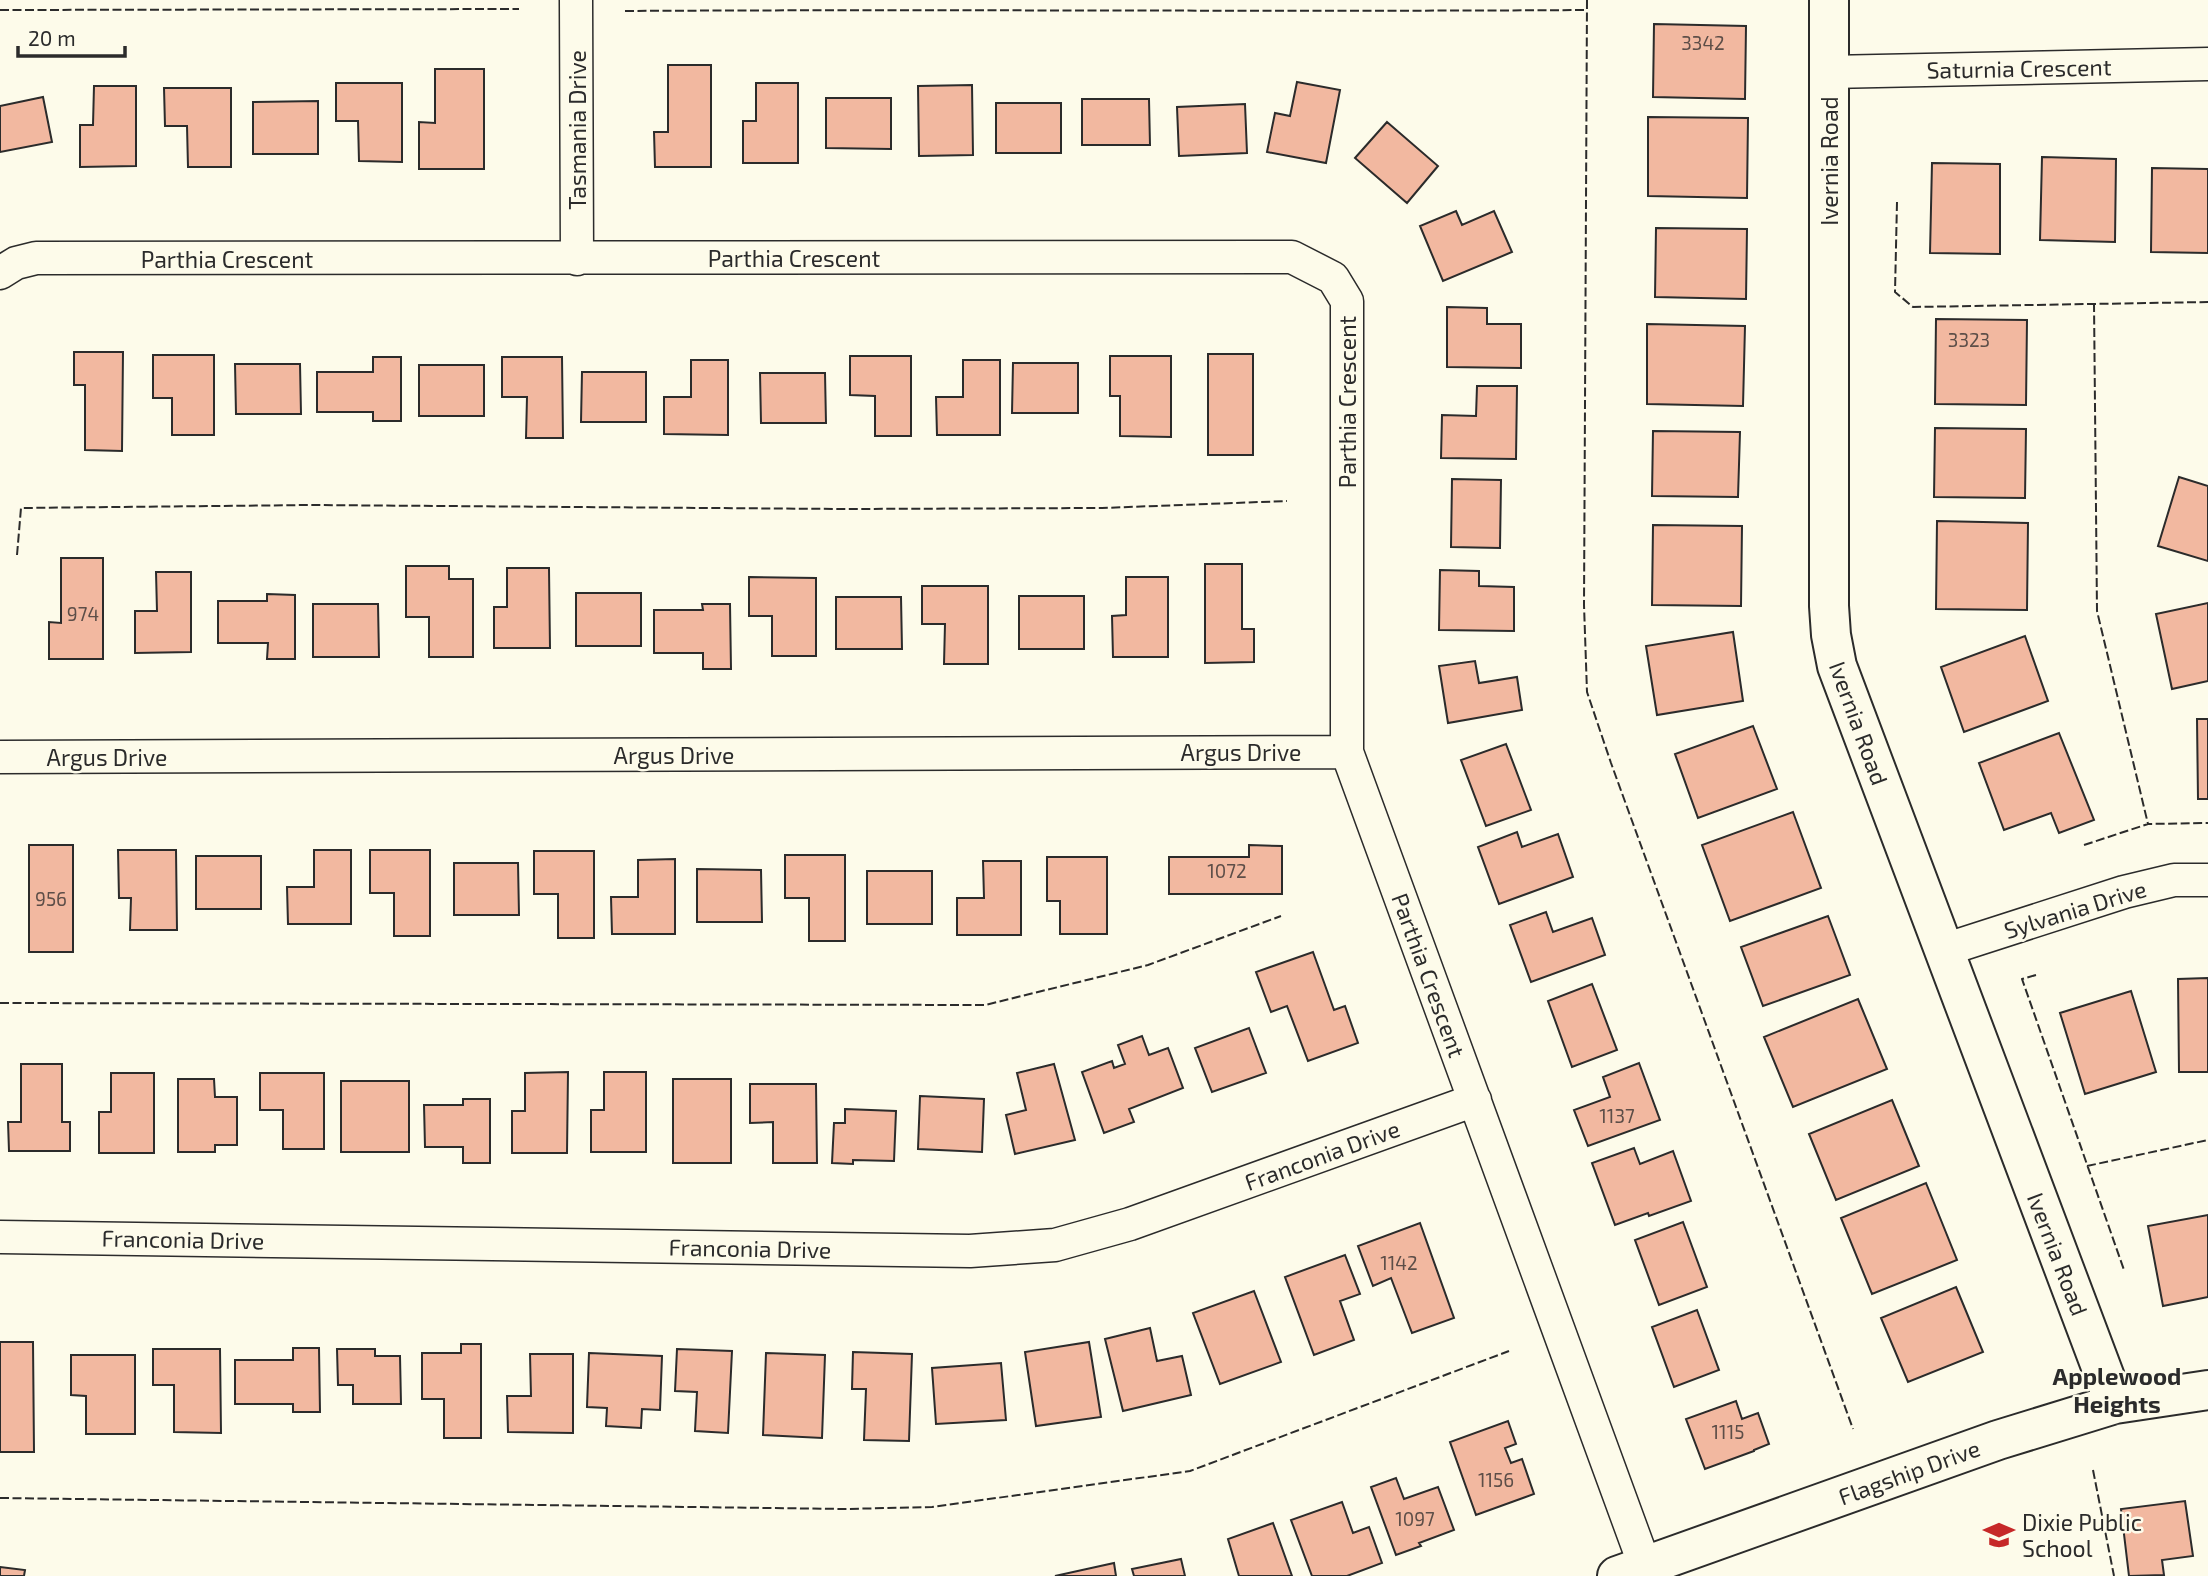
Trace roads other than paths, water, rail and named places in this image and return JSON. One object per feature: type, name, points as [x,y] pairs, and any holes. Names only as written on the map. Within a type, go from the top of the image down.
[{"type":"street","name":"Tasmania Drive","points":[[576,0],[578,259]]},
{"type":"street","name":"Ivernia Road","points":[[1829,0],[1831,635],[1836,666],[2115,1404]]},
{"type":"street","name":"Saturnia Crescent","points":[[1829,72],[2208,64]]},
{"type":"street","name":"Parthia Crescent","points":[[0,273],[16,263],[36,258],[1292,257],[1333,278],[1347,301],[1347,752],[1475,1100],[1631,1571]]},
{"type":"street","name":"Argus Drive","points":[[0,757],[1347,752]]},
{"type":"street","name":"Sylvania Drive","points":[[1944,950],[2124,892],[2174,880],[2208,880]]},
{"type":"street","name":"Franconia Drive","points":[[0,1237],[970,1251],[1055,1245],[1130,1224],[1475,1100]]},
{"type":"street","name":"Flagship Drive","points":[[1631,1571],[1998,1440],[2115,1404],[2208,1390]]},
{"type":"place","name":"Dixie Public School","points":[[1999,1535]]},
{"type":"district","name":"Applewood Heights","points":[[2117,1389]]}]
